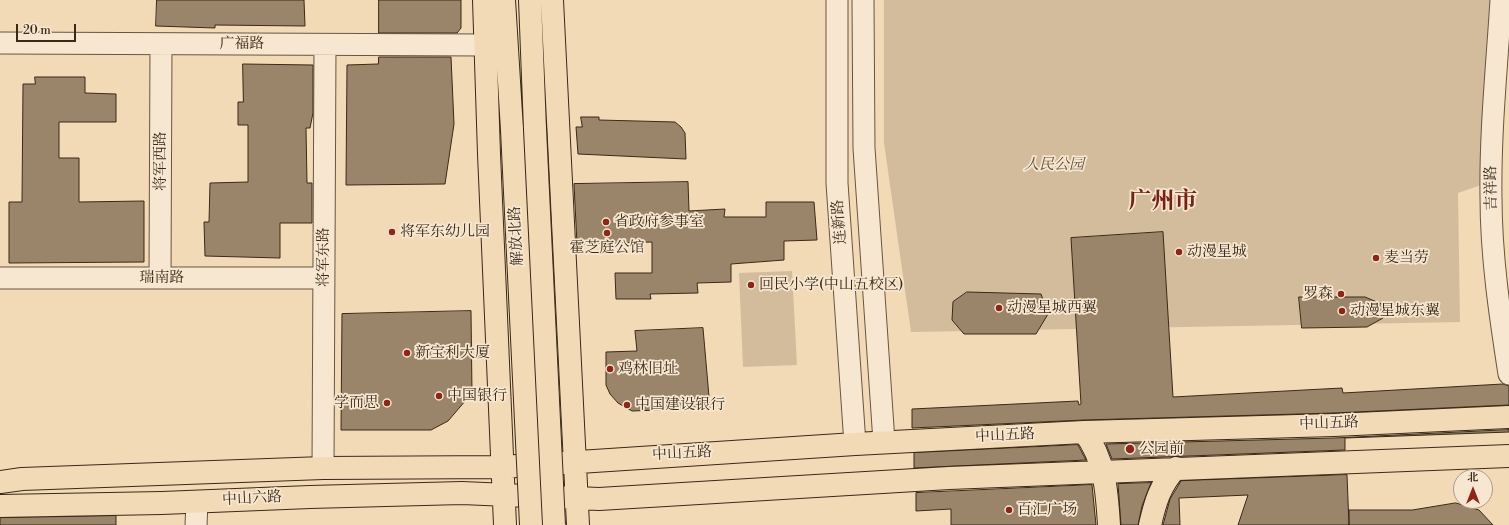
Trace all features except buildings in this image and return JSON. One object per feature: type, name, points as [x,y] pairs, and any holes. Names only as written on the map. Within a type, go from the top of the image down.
[{"type":"main road","points":[[484,0],[505,525]]},
{"type":"main road","name":"解放北路","points":[[504,0],[512,130],[531,525]]},
{"type":"main road","name":"解放北路","points":[[530,0],[554,525]]},
{"type":"main road","points":[[552,0],[578,525]]},
{"type":"main road","name":"中山五路","points":[[502,467],[575,461],[884,442],[1084,432],[1190,427],[1334,425],[1509,417]]},
{"type":"main road","points":[[1084,432],[1098,454],[1103,472],[1109,525]]},
{"type":"main road","points":[[504,495],[576,499],[949,478],[1509,456]]},
{"type":"main road","name":"中山六路","points":[[0,482],[22,479],[323,468],[502,467]]},
{"type":"main road","points":[[1150,525],[1154,506],[1165,480],[1176,468]]},
{"type":"main road","name":"中山六路","points":[[0,506],[197,502],[454,494],[504,495]]},
{"type":"street","name":"连新路","points":[[837,0],[837,183],[855,444]]},
{"type":"street","name":"连新路","points":[[863,0],[864,148],[884,442]]},
{"type":"street","name":"吉祥路","points":[[1501,0],[1491,154],[1491,198],[1496,282],[1509,374]]},
{"type":"street","name":"广福路","points":[[0,42],[485,45]]},
{"type":"street","name":"将军西路","points":[[160,278],[161,44]]},
{"type":"street","name":"将军东路","points":[[323,468],[325,45]]},
{"type":"street","name":"瑞南路","points":[[0,278],[323,278]]},
{"type":"street","points":[[196,525],[197,502]]},
{"type":"green space","name":"人民公园","points":[[884,0],[1491,0],[1484,184],[1458,193],[1460,322],[911,332],[884,143]]},
{"type":"green space","points":[[792,271],[797,365],[743,367],[739,273]]},
{"type":"place","name":"省政府参事室","points":[[606,222]]},
{"type":"place","name":"将军东幼儿园","points":[[392,232]]},
{"type":"place","name":"霍芝庭公馆","points":[[607,233]]},
{"type":"place","name":"动漫星城","points":[[1179,252]]},
{"type":"place","name":"麦当劳","points":[[1376,258]]},
{"type":"place","name":"回民小学(中山五校区)","points":[[751,285]]},
{"type":"place","name":"罗森","points":[[1341,294]]},
{"type":"place","name":"动漫星城西翼","points":[[999,308]]},
{"type":"place","name":"动漫星城东翼","points":[[1342,311]]},
{"type":"place","name":"新宝利大厦","points":[[407,353]]},
{"type":"place","name":"鸡林旧址","points":[[610,369]]},
{"type":"place","name":"中国银行","points":[[439,396]]},
{"type":"place","name":"学而思","points":[[387,403]]},
{"type":"place","name":"中国建设银行","points":[[627,405]]},
{"type":"place","name":"公园前","points":[[1130,449]]},
{"type":"place","name":"百汇广场","points":[[1009,510]]},
{"type":"district","name":"广州市","points":[[1163,202]]}]
